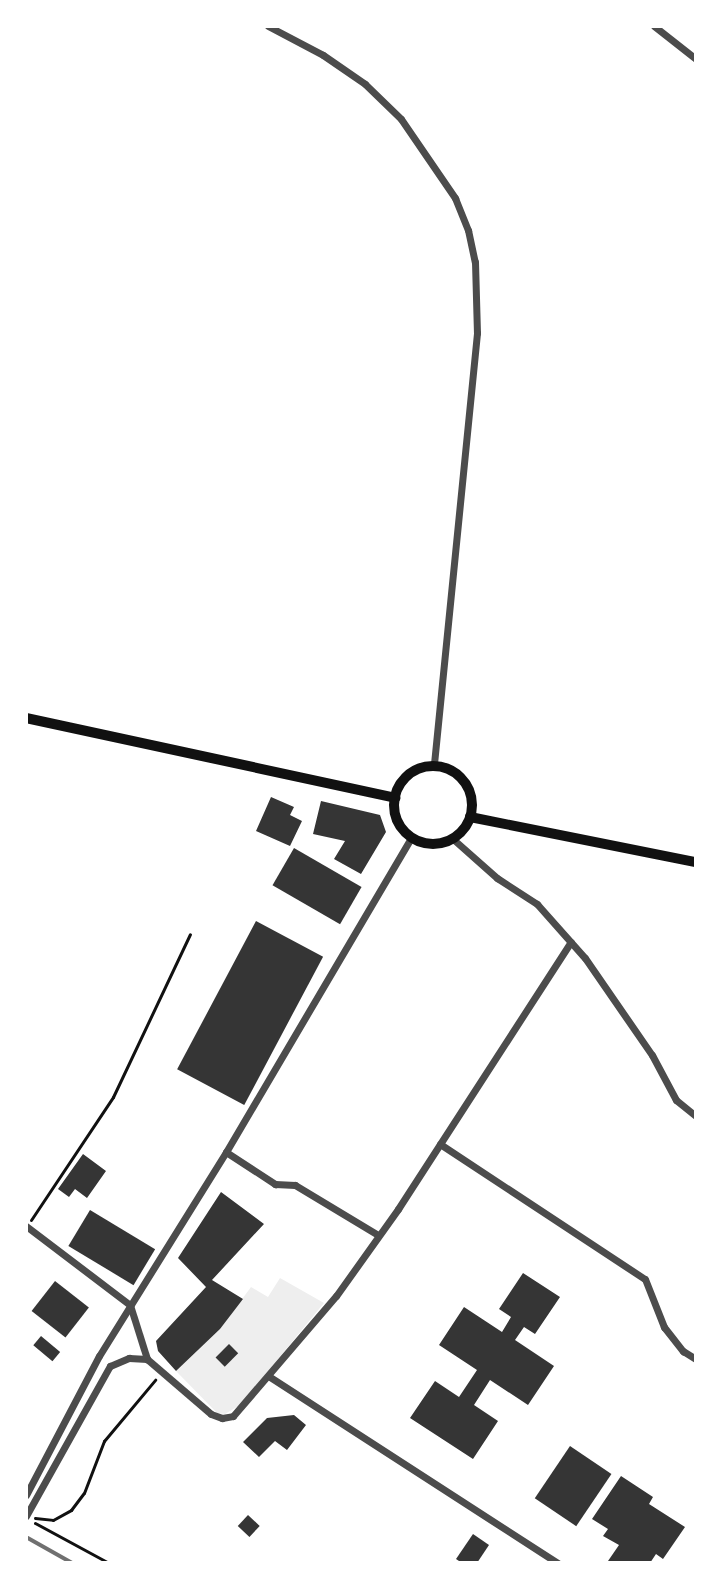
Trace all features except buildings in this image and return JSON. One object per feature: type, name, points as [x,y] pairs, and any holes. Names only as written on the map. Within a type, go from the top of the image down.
[{"type":"main road","points":[[26,718],[395,798]]},
{"type":"main road","points":[[434,766],[446,768],[465,783],[470,793],[470,817],[453,839],[432,844],[411,838],[397,821],[395,798],[398,788],[413,772],[434,766]]},
{"type":"main road","points":[[470,817],[696,862]]},
{"type":"street","points":[[268,26],[323,55],[355,77],[401,119],[455,198],[468,230],[475,262],[477,333],[434,766]]},
{"type":"street","points":[[654,26],[696,59]]},
{"type":"street","points":[[26,1495],[130,1305],[226,1152],[411,838]]},
{"type":"street","points":[[453,839],[497,878],[537,904],[571,942],[652,1055],[676,1100],[696,1116]]},
{"type":"street","points":[[26,1517],[110,1366],[129,1358],[147,1359],[211,1414],[222,1418],[233,1416],[270,1377],[336,1296],[440,1144],[571,942]]},
{"type":"street","points":[[440,1144],[645,1279],[664,1327],[683,1351],[696,1359]]},
{"type":"street","points":[[226,1152],[275,1184],[295,1185],[378,1235]]},
{"type":"street","points":[[26,1226],[130,1305],[147,1359]]},
{"type":"street","points":[[270,1377],[558,1563]]},
{"type":"path","points":[[26,1226],[113,1097],[190,934]]},
{"type":"path","points":[[26,1517],[53,1520],[71,1510],[84,1493],[104,1441],[163,1371]]},
{"type":"path","points":[[26,1517],[109,1563]]},
{"type":"shaded area","points":[[280,1278],[324,1303],[240,1405],[225,1414],[217,1413],[176,1371],[220,1329],[251,1287],[268,1297]]},
{"type":"railway","points":[[26,1537],[72,1563]]}]
